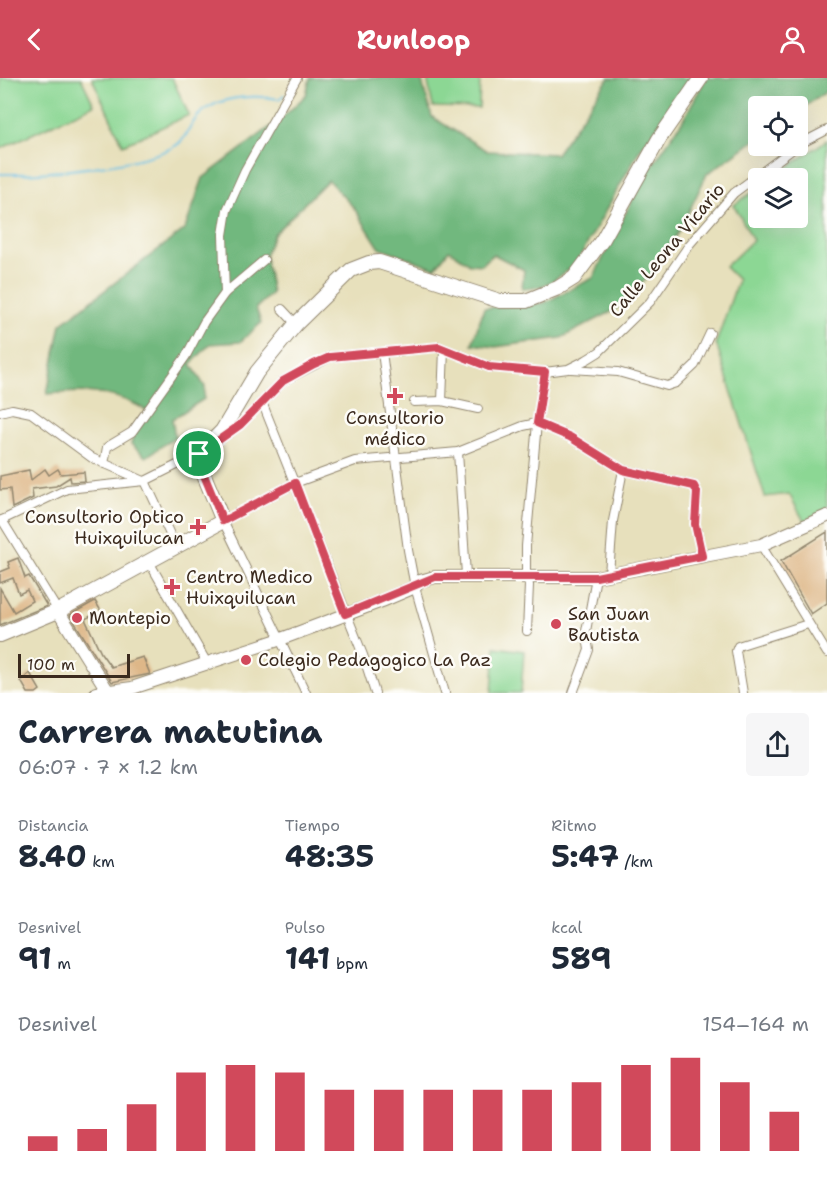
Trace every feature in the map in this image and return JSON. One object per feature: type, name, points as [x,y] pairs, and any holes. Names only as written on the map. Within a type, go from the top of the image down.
[{"type":"main road","points":[[0,635],[58,611],[175,545],[223,521],[199,463],[199,454],[222,431],[257,372],[296,324],[351,270],[369,263],[380,262],[500,301],[533,299],[574,278],[603,239],[659,139],[701,78]]},
{"type":"main road","points":[[58,611],[104,692],[132,688],[281,639],[415,587],[420,581],[435,577],[596,577],[761,545],[827,516]]},
{"type":"street","points":[[225,292],[224,236],[227,210],[245,170],[297,78]]},
{"type":"street","name":"Calle Leona Vicario","points":[[808,140],[827,130]]},
{"type":"street","name":"Calle Leona Vicario","points":[[1,521],[67,489],[145,481],[199,454],[240,425],[283,381],[330,357],[432,347],[444,349],[489,367],[545,372],[568,369],[598,352],[633,320],[650,302],[688,245],[734,193],[783,156]]},
{"type":"street","points":[[104,464],[107,447],[132,432],[186,357],[204,322],[225,292],[264,260]]},
{"type":"street","points":[[282,309],[296,324]]},
{"type":"street","points":[[568,369],[618,372],[667,386],[676,382],[695,365],[710,333]]},
{"type":"street","points":[[442,401],[444,349]]},
{"type":"street","points":[[382,352],[415,587],[446,693]]},
{"type":"street","points":[[527,631],[526,546],[537,423],[545,372]]},
{"type":"street","points":[[414,402],[442,401],[478,409]]},
{"type":"street","points":[[262,402],[363,655],[375,693]]},
{"type":"street","points":[[0,412],[12,409],[31,413],[73,446],[104,464],[145,481],[175,545]]},
{"type":"street","points":[[306,693],[223,521],[295,483],[355,461],[458,452],[523,426],[537,423],[570,437],[623,470],[694,486],[697,492],[695,524],[702,556]]},
{"type":"street","points":[[458,452],[466,576]]},
{"type":"street","points":[[609,574],[613,521],[623,470]]},
{"type":"street","points":[[1,521],[58,611]]},
{"type":"street","points":[[761,545],[827,653]]},
{"type":"street","points":[[148,560],[207,663]]},
{"type":"street","points":[[573,693],[589,650],[586,631],[596,577]]},
{"type":"street","points":[[743,693],[736,651],[738,646],[808,624]]},
{"type":"green space","points":[[0,78],[81,78],[94,105],[0,149]]},
{"type":"green space","points":[[92,78],[172,78],[189,115],[123,145]]},
{"type":"green space","points":[[310,78],[421,78],[432,117],[487,151],[556,154],[609,78],[694,78],[639,151],[576,264],[551,282],[537,287],[522,288],[524,270],[493,254],[482,265],[470,264],[449,250],[435,268],[379,247],[354,208],[328,180],[274,234],[265,255],[272,293],[256,308],[261,323],[240,342],[210,344],[191,364],[205,387],[204,399],[172,419],[175,437],[146,457],[131,444],[134,434],[149,412],[112,396],[87,392],[47,394],[61,324],[185,229],[203,178],[282,118],[306,95]]},
{"type":"green space","points":[[427,78],[480,78],[479,108],[433,107]]},
{"type":"green space","points":[[706,78],[827,78],[827,91],[808,104],[808,96],[748,96],[748,145],[707,174],[682,226],[653,272],[615,310],[561,338],[495,347],[472,344],[484,308],[544,303],[593,278],[644,177],[683,120]]},
{"type":"green space","points":[[827,140],[827,509],[804,521],[789,494],[765,497],[716,343],[738,280],[725,267],[753,240],[734,205],[748,195],[748,228],[808,228],[808,168],[786,168],[804,156],[808,156],[808,153]]},
{"type":"green space","points":[[495,647],[524,651],[521,693],[492,693]]},
{"type":"building","points":[[45,469],[49,475],[58,469],[61,474],[84,472],[85,481],[71,482],[70,477],[56,486],[32,489],[33,498],[12,508],[10,489],[0,490],[0,476],[29,470],[31,480]]},
{"type":"building","points":[[827,532],[827,603],[811,614],[781,561]]},
{"type":"building","points":[[18,558],[25,578],[29,576],[47,606],[0,625],[0,588],[14,612],[32,601],[27,590],[19,594],[13,578],[0,583],[0,572],[10,568],[8,562]]},
{"type":"building","points":[[95,601],[101,611],[85,619],[101,653],[111,667],[143,657],[150,674],[112,682],[70,615]]},
{"type":"building","points":[[30,673],[40,690],[36,693],[28,693],[21,681]]},
{"type":"waterway","points":[[0,174],[64,171],[140,159],[179,144],[197,117],[214,105],[235,98],[279,99],[284,95]]},
{"type":"place","name":"Consultorio médico","points":[[395,396]]},
{"type":"place","name":"Consultorio Optico Huixquilucan","points":[[198,527]]},
{"type":"place","name":"Centro Medico Huixquilucan","points":[[172,587]]},
{"type":"place","name":"Montepio","points":[[77,618]]},
{"type":"place","name":"San Juan Bautista","points":[[556,624]]},
{"type":"place","name":"Colegio Pedagogico La Paz","points":[[246,660]]},
{"type":"route","points":[[439,347],[489,367],[545,372],[537,423],[570,437],[623,470],[694,486],[697,492],[695,524],[702,556],[641,570],[596,577],[471,578],[448,575],[435,577],[420,581],[415,587],[382,601],[345,614],[295,483],[223,521],[199,463],[199,454],[240,425],[283,381],[314,364],[330,357],[357,353],[439,347]]}]
